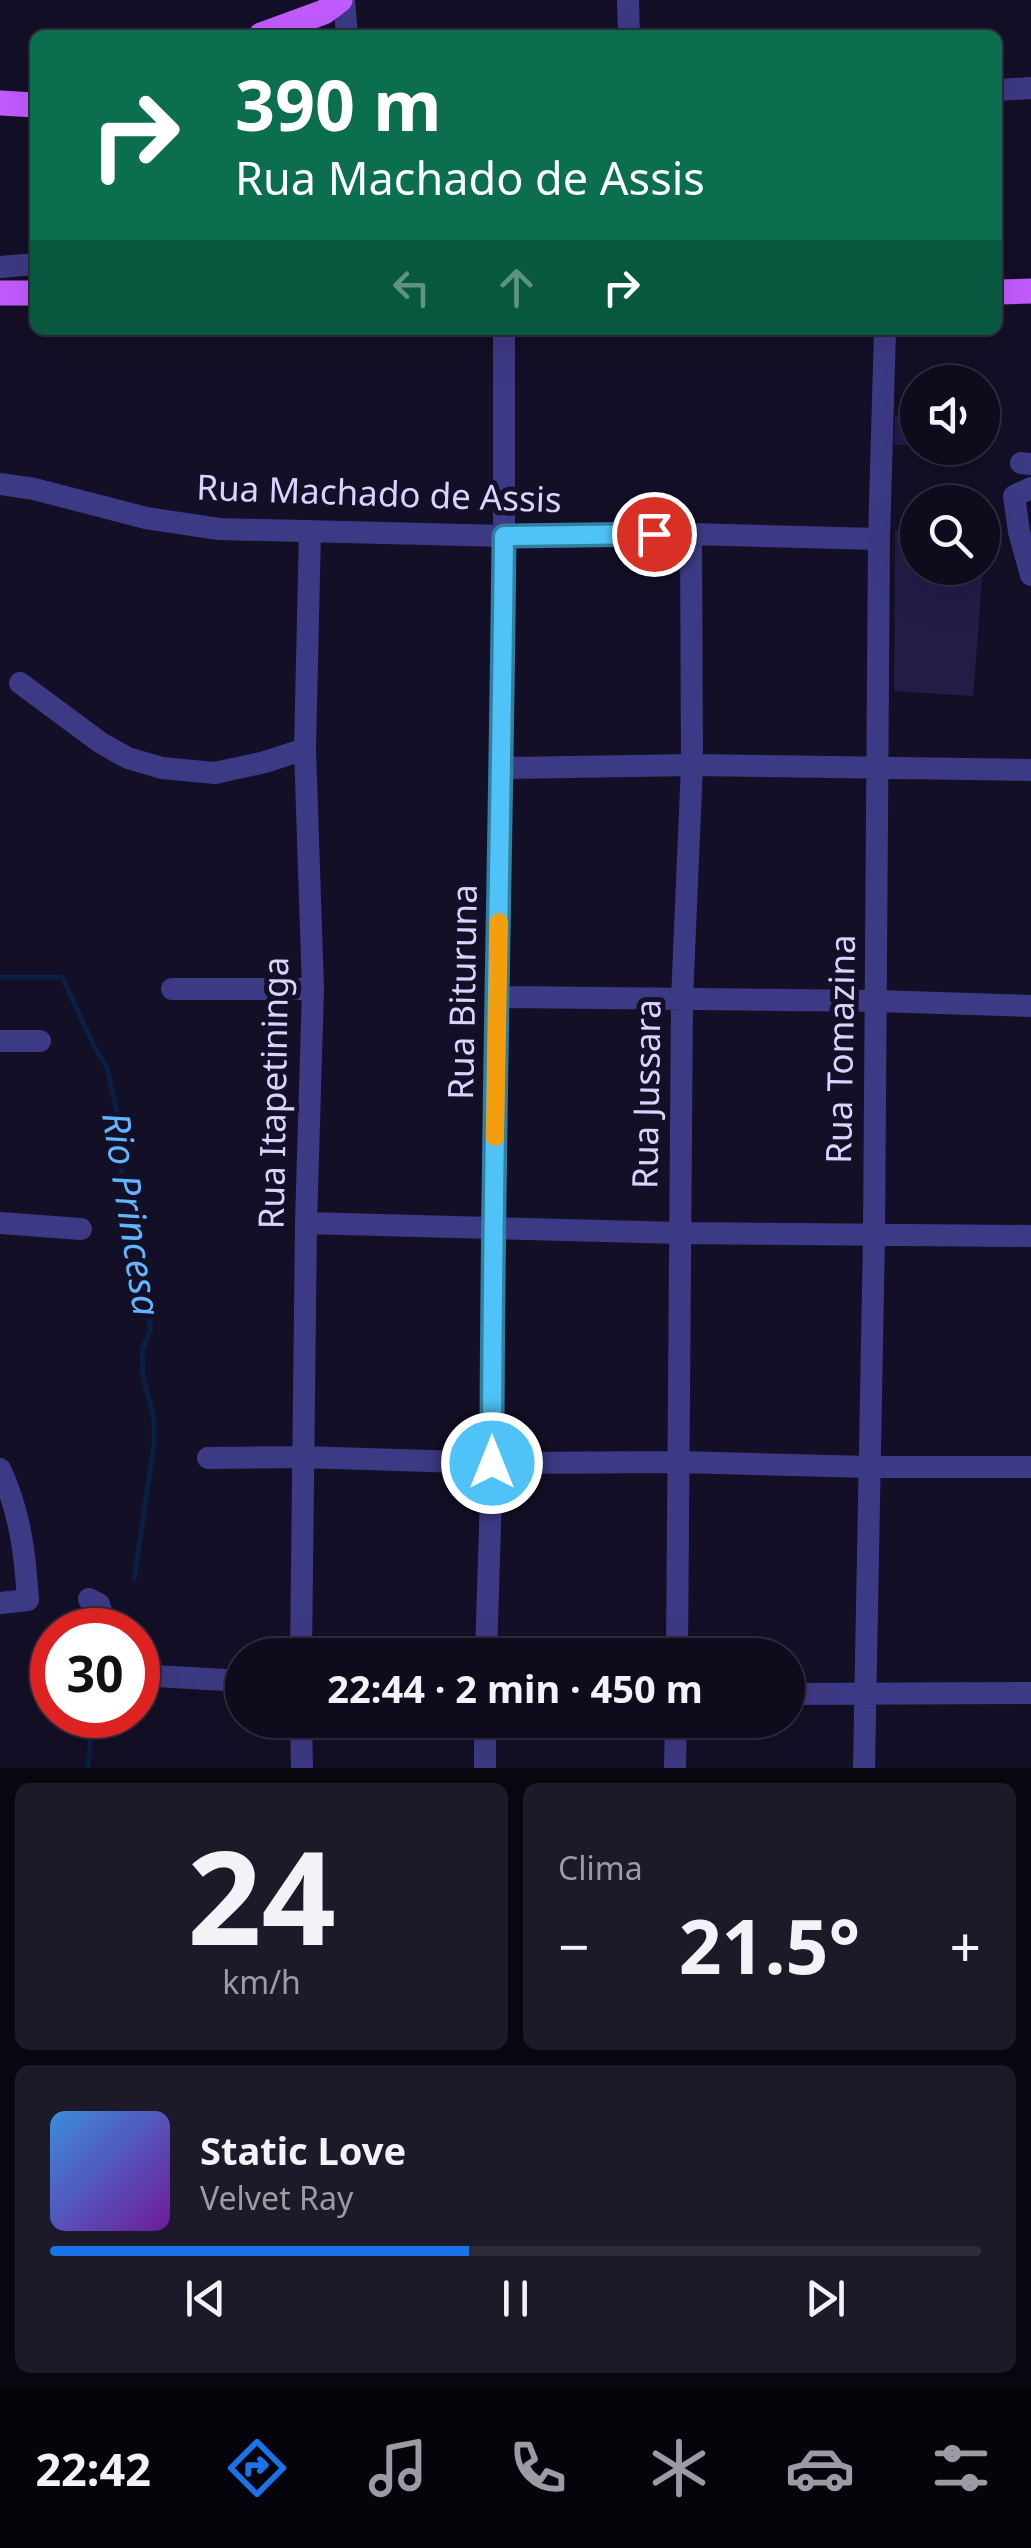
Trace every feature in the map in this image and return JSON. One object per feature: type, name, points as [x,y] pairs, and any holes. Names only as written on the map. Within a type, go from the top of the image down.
[{"type":"main road","points":[[275,30],[324,12],[342,0]]},
{"type":"main road","points":[[0,103],[30,105]]},
{"type":"main road","points":[[1002,292],[1031,290]]},
{"type":"main road","points":[[0,293],[30,293]]},
{"type":"street","points":[[342,0],[346,30]]},
{"type":"street","points":[[628,0],[629,30]]},
{"type":"street","points":[[1002,90],[1031,88]]},
{"type":"street","points":[[0,267],[30,264]]},
{"type":"street","name":"Rua Bituruna","points":[[487,1638],[492,1463],[504,335]]},
{"type":"street","name":"Rua Tomazina","points":[[864,1768],[885,335]]},
{"type":"street","name":"Rua Machado de Assis","points":[[0,484],[146,518],[219,529],[504,536],[880,538]]},
{"type":"street","points":[[1031,488],[1014,496],[1018,532],[1031,575]]},
{"type":"street","name":"Rua Itapetininga","points":[[301,1638],[313,989],[305,749],[310,532]]},
{"type":"street","name":"Rua Jussara","points":[[677,1638],[682,999],[692,765],[691,534]]},
{"type":"street","points":[[20,683],[101,744],[128,758],[162,768],[215,773],[305,749]]},
{"type":"street","points":[[501,768],[692,765],[1031,770]]},
{"type":"street","points":[[172,989],[313,989]]},
{"type":"street","points":[[498,998],[876,1000],[1031,1006]]},
{"type":"street","points":[[0,1040],[40,1041]]},
{"type":"street","points":[[0,1223],[81,1229]]},
{"type":"street","points":[[306,1223],[680,1234],[1031,1236]]},
{"type":"street","points":[[208,1458],[1031,1467]]},
{"type":"street","points":[[0,1469],[12,1493],[24,1546],[28,1600],[0,1603]]},
{"type":"street","points":[[89,1599],[100,1608]]},
{"type":"street","points":[[160,1676],[225,1680]]},
{"type":"street","points":[[805,1694],[1031,1693]]},
{"type":"street","points":[[301,1738],[302,1768]]},
{"type":"street","points":[[485,1738],[485,1768]]},
{"type":"street","points":[[675,1768],[676,1738]]},
{"type":"building","points":[[895,416],[900,416],[900,445],[894,445]]},
{"type":"building","points":[[895,530],[900,530],[900,585],[982,585],[973,696],[894,691]]},
{"type":"waterway","name":"Rio Princesa","points":[[0,977],[62,977],[107,1067],[119,1120],[121,1172],[148,1290],[151,1329],[142,1350],[143,1377],[154,1418],[154,1446],[134,1579]]},
{"type":"waterway","name":"Rio Princesa","points":[[88,1768],[91,1738]]},
{"type":"slow traffic","points":[[495,1137],[499,922]]},
{"type":"route","points":[[492,1463],[492,1230],[504,536],[654,534]]}]
